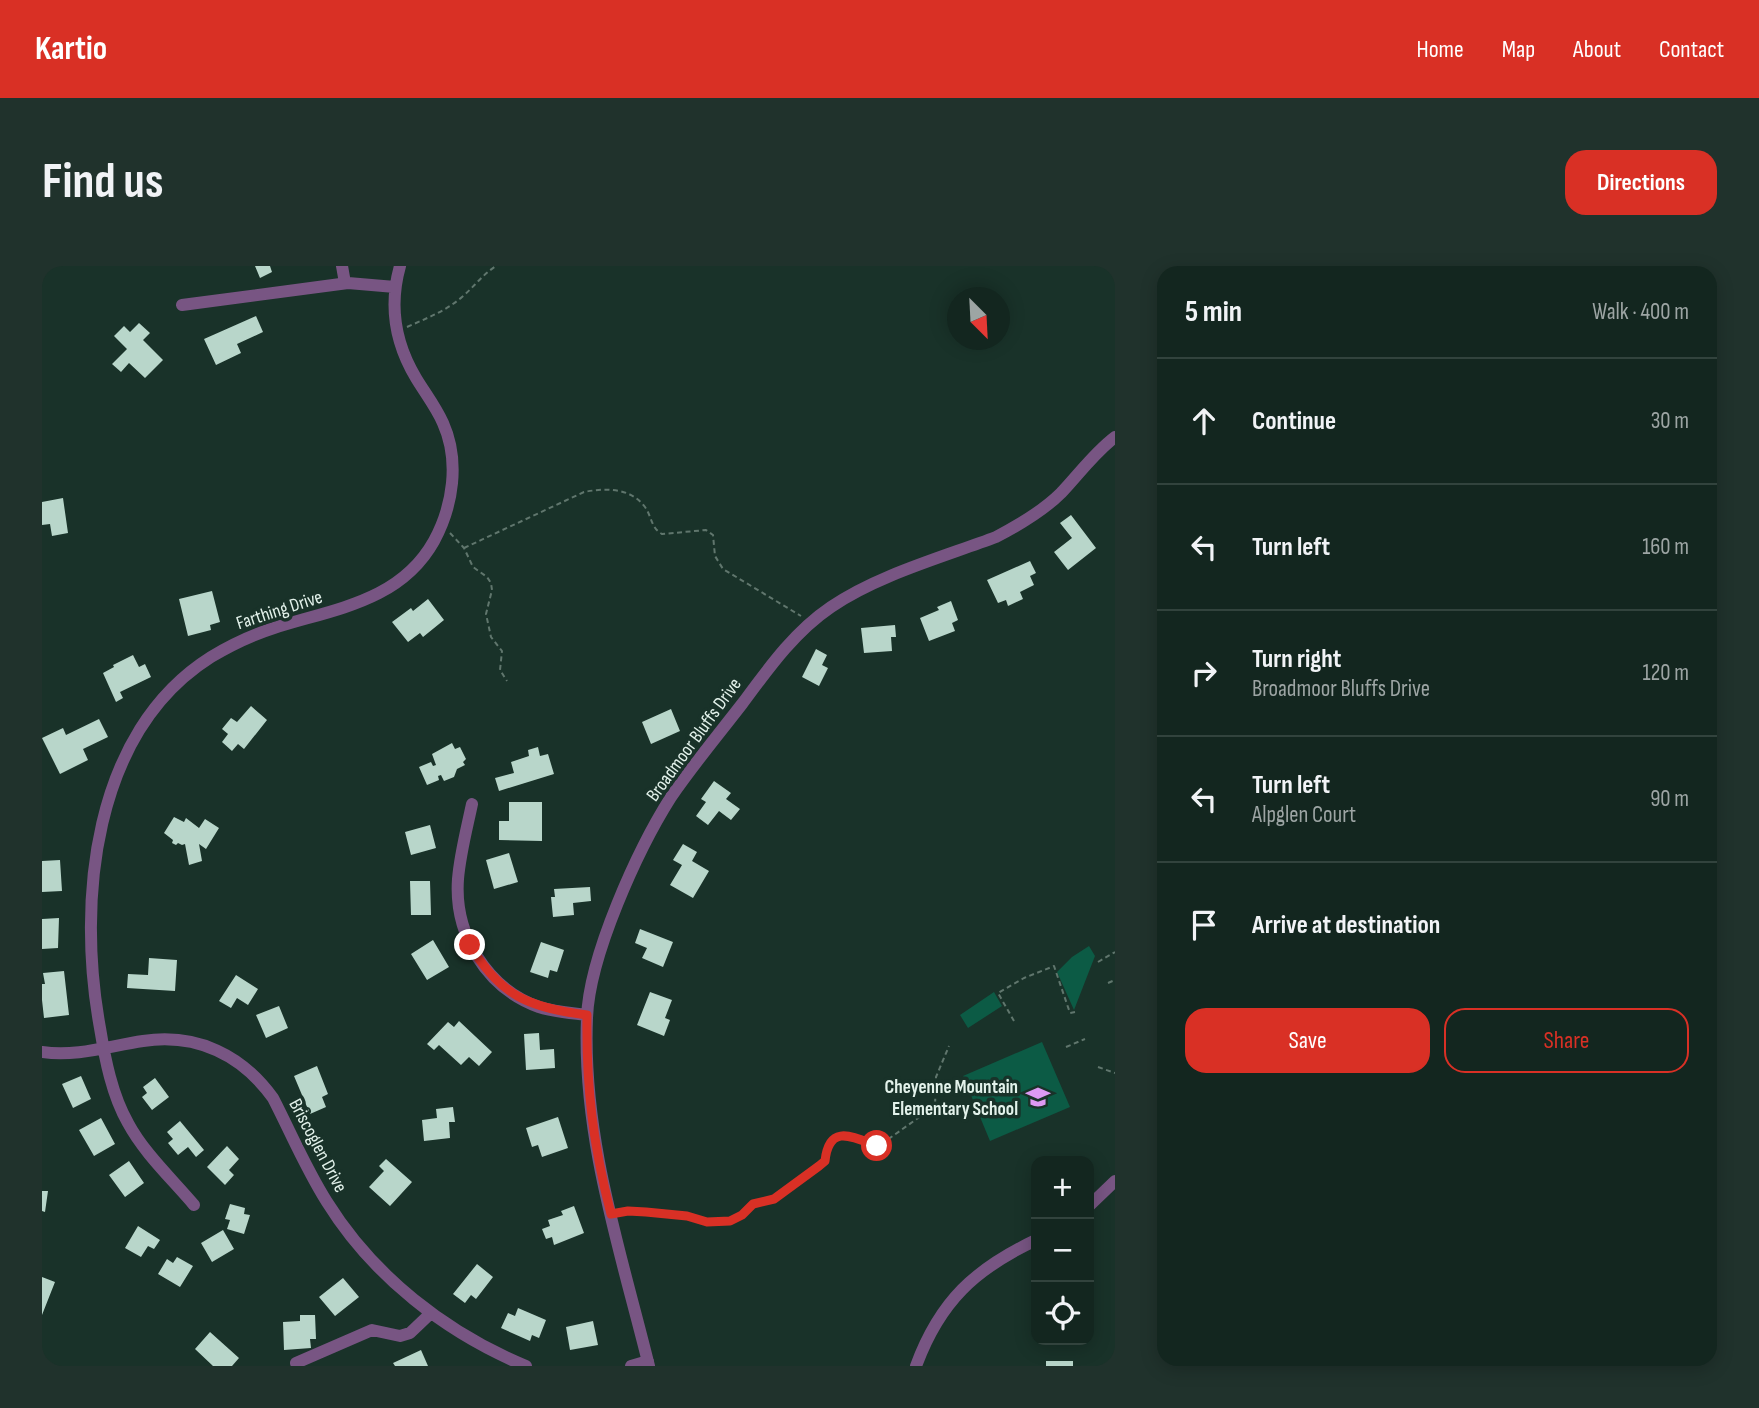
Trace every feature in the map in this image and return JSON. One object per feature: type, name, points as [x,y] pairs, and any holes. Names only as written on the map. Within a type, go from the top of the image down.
[{"type":"street","points":[[342,266],[345,283]]},
{"type":"street","name":"Farthing Drive","points":[[194,1205],[127,1122],[116,1094],[94,995],[90,953],[95,856],[105,816],[127,757],[148,718],[175,685],[228,647],[271,629],[362,602],[393,586],[422,559],[442,525],[452,483],[449,442],[436,408],[411,369],[397,331],[395,287],[400,266]]},
{"type":"street","points":[[182,305],[345,283],[372,283],[395,287]]},
{"type":"street","name":"Broadmoor Bluffs Drive","points":[[649,1364],[597,1160],[591,1118],[587,1015],[596,969],[611,922],[651,833],[670,799],[775,661],[811,622],[830,607],[864,588],[996,537],[1015,527],[1052,501],[1093,456],[1115,437]]},
{"type":"street","points":[[472,804],[458,880],[460,914],[470,945],[487,972],[520,998],[552,1011],[587,1015]]},
{"type":"street","name":"Briscoglen Drive","points":[[42,1052],[76,1053],[142,1041],[177,1039],[209,1047],[239,1062],[273,1098],[316,1184],[337,1218],[379,1268],[431,1313],[468,1337],[526,1366]]},
{"type":"street","points":[[1094,1201],[1115,1181]]},
{"type":"street","points":[[916,1366],[925,1341],[951,1299],[987,1267],[1031,1243]]},
{"type":"street","points":[[296,1363],[372,1330],[400,1336],[410,1333],[431,1313]]},
{"type":"street","points":[[631,1366],[649,1364]]},
{"type":"path","points":[[397,331],[435,316],[449,307],[495,266]]},
{"type":"path","points":[[464,548],[584,492],[603,489],[622,491],[645,507],[656,531],[662,534],[706,530],[713,536],[715,556],[723,569],[811,622]]},
{"type":"path","points":[[442,525],[464,548],[473,567],[491,583],[492,590],[486,614],[491,637],[502,651],[500,670],[507,681]]},
{"type":"path","points":[[1098,962],[1115,952]]},
{"type":"path","points":[[1014,1021],[998,993],[1024,978],[1054,966],[1070,1013],[1074,1012]]},
{"type":"path","points":[[1108,983],[1115,979]]},
{"type":"path","points":[[1066,1047],[1085,1039]]},
{"type":"path","points":[[611,1214],[646,1212],[721,1223],[742,1215],[753,1204],[774,1199],[819,1166],[825,1161],[826,1148],[835,1138],[845,1136],[880,1146],[930,1111],[937,1100],[936,1077],[949,1046]]},
{"type":"path","points":[[1098,1067],[1115,1073]]},
{"type":"green space","points":[[1089,946],[1095,956],[1074,1010],[1057,972],[1072,957]]},
{"type":"green space","points":[[994,992],[1002,1006],[968,1028],[960,1015]]},
{"type":"green space","points":[[1042,1042],[1070,1107],[990,1141],[963,1076]]},
{"type":"building","points":[[255,266],[270,266],[272,272],[260,278]]},
{"type":"building","points":[[256,316],[263,332],[237,344],[241,353],[216,365],[204,339]]},
{"type":"building","points":[[139,323],[150,333],[143,340],[163,360],[145,378],[129,363],[121,372],[112,364],[127,349],[114,336],[124,326],[130,332]]},
{"type":"building","points":[[63,498],[68,533],[52,536],[50,524],[42,525],[42,502]]},
{"type":"building","points":[[1071,515],[1096,548],[1068,570],[1054,552],[1072,538],[1060,523]]},
{"type":"building","points":[[1030,561],[1036,573],[1030,576],[1034,585],[1020,592],[1023,599],[1008,606],[1006,600],[998,603],[987,580]]},
{"type":"building","points":[[212,591],[220,622],[210,625],[211,630],[188,636],[179,599]]},
{"type":"building","points":[[428,599],[444,620],[423,637],[420,633],[408,642],[392,622]]},
{"type":"building","points":[[951,601],[958,620],[952,623],[955,631],[929,641],[920,618],[939,610],[937,607]]},
{"type":"building","points":[[895,625],[896,637],[891,637],[892,651],[864,653],[861,628]]},
{"type":"building","points":[[816,649],[827,655],[822,665],[828,668],[819,686],[802,677]]},
{"type":"building","points":[[133,655],[139,667],[145,664],[151,677],[120,692],[123,698],[116,702],[103,673]]},
{"type":"building","points":[[251,706],[267,720],[244,749],[238,744],[232,751],[222,742],[228,734],[222,729],[231,718],[237,722]]},
{"type":"building","points":[[671,709],[680,731],[651,744],[642,722]]},
{"type":"building","points":[[99,719],[108,737],[83,749],[88,760],[60,774],[42,738],[63,728],[66,735]]},
{"type":"building","points":[[452,743],[455,749],[460,747],[466,759],[463,762],[465,765],[457,769],[454,777],[444,781],[441,775],[438,776],[439,780],[427,785],[419,767],[431,762],[433,766],[436,765],[432,754]]},
{"type":"building","points":[[538,747],[540,756],[548,754],[554,774],[499,791],[495,778],[514,773],[511,762],[529,756],[528,750]]},
{"type":"building","points":[[714,781],[731,793],[726,799],[740,809],[731,820],[719,811],[708,825],[696,816],[706,802],[701,799]]},
{"type":"building","points":[[509,802],[542,802],[542,841],[499,840],[499,821],[509,821]]},
{"type":"building","points":[[174,817],[184,822],[186,818],[199,828],[205,819],[219,828],[206,849],[199,844],[202,861],[189,865],[185,844],[172,843],[173,840],[164,833]]},
{"type":"building","points":[[430,825],[436,848],[411,855],[405,832]]},
{"type":"building","points":[[683,844],[697,852],[692,861],[709,871],[693,898],[670,885],[682,865],[673,860]]},
{"type":"building","points":[[509,853],[518,882],[494,889],[486,860]]},
{"type":"building","points":[[60,860],[62,891],[42,892],[42,861]]},
{"type":"building","points":[[410,881],[430,881],[431,915],[411,915]]},
{"type":"building","points":[[590,887],[591,901],[573,903],[574,915],[553,917],[551,897],[555,897],[554,889]]},
{"type":"building","points":[[59,918],[58,948],[42,949],[42,919]]},
{"type":"building","points":[[640,929],[673,942],[663,967],[642,958],[647,948],[635,943]]},
{"type":"building","points":[[433,940],[449,967],[427,980],[411,954]]},
{"type":"building","points":[[541,942],[564,950],[557,972],[550,970],[548,978],[530,972]]},
{"type":"building","points":[[149,958],[177,960],[175,991],[127,988],[128,974],[148,975]]},
{"type":"building","points":[[64,971],[69,1015],[44,1018],[43,973]]},
{"type":"building","points":[[236,975],[258,989],[248,1005],[237,998],[231,1008],[219,1001]]},
{"type":"building","points":[[650,992],[672,1000],[665,1018],[670,1020],[664,1036],[637,1025]]},
{"type":"building","points":[[279,1006],[288,1028],[266,1038],[256,1015]]},
{"type":"building","points":[[459,1021],[492,1052],[479,1066],[469,1057],[461,1065],[439,1045],[434,1050],[427,1044],[448,1022],[454,1027]]},
{"type":"building","points":[[539,1033],[540,1050],[554,1049],[555,1068],[526,1070],[524,1034]]},
{"type":"building","points":[[317,1066],[328,1094],[322,1097],[326,1107],[310,1114],[294,1076]]},
{"type":"building","points":[[81,1076],[91,1099],[73,1108],[62,1084]]},
{"type":"building","points":[[155,1078],[169,1097],[152,1110],[142,1097],[147,1093],[143,1087]]},
{"type":"building","points":[[453,1107],[455,1122],[449,1122],[450,1138],[424,1141],[422,1120],[437,1118],[436,1109]]},
{"type":"building","points":[[558,1117],[568,1148],[542,1157],[538,1145],[532,1147],[526,1128]]},
{"type":"building","points":[[101,1118],[115,1144],[94,1156],[79,1130]]},
{"type":"building","points":[[180,1121],[204,1150],[196,1157],[188,1147],[178,1155],[168,1143],[173,1139],[167,1132]]},
{"type":"building","points":[[227,1146],[239,1159],[229,1170],[234,1175],[225,1185],[207,1167]]},
{"type":"building","points":[[386,1159],[412,1182],[390,1206],[369,1187],[384,1171],[379,1166]]},
{"type":"building","points":[[129,1161],[144,1183],[125,1197],[109,1175]]},
{"type":"building","points":[[42,1191],[48,1191],[45,1212],[42,1211]]},
{"type":"building","points":[[230,1204],[245,1208],[244,1214],[250,1215],[244,1234],[227,1229],[230,1220],[225,1219]]},
{"type":"building","points":[[574,1206],[584,1233],[554,1245],[552,1237],[546,1239],[542,1229],[550,1226],[548,1220],[563,1215],[561,1211]]},
{"type":"building","points":[[138,1226],[160,1240],[154,1249],[148,1246],[141,1257],[125,1248]]},
{"type":"building","points":[[223,1230],[234,1249],[212,1262],[201,1243]]},
{"type":"building","points":[[177,1257],[193,1266],[180,1287],[158,1274],[167,1259],[173,1263]]},
{"type":"building","points":[[477,1264],[493,1277],[476,1299],[471,1295],[465,1303],[453,1294]]},
{"type":"building","points":[[42,1277],[55,1282],[42,1315]]},
{"type":"building","points":[[343,1278],[359,1297],[335,1316],[319,1297]]},
{"type":"building","points":[[518,1308],[546,1320],[539,1338],[532,1335],[530,1341],[501,1328],[508,1313],[515,1316]]},
{"type":"building","points":[[300,1315],[315,1315],[316,1339],[310,1339],[311,1348],[284,1350],[283,1322],[300,1321]]},
{"type":"building","points":[[593,1321],[598,1345],[570,1350],[566,1327]]},
{"type":"building","points":[[210,1332],[239,1358],[232,1366],[213,1366],[195,1349]]},
{"type":"building","points":[[421,1350],[428,1366],[395,1366],[393,1363]]},
{"type":"building","points":[[1046,1361],[1073,1361],[1073,1366],[1046,1366]]},
{"type":"place","name":"Cheyenne Mountain Elementary School","points":[[1038,1097]]},
{"type":"route","points":[[470,945],[487,972],[500,985],[526,1002],[552,1011],[587,1015],[591,1118],[597,1160],[611,1214],[646,1212],[687,1216],[707,1222],[730,1221],[742,1215],[753,1204],[774,1199],[819,1166],[825,1161],[829,1142],[835,1138],[854,1137],[877,1146]]}]
